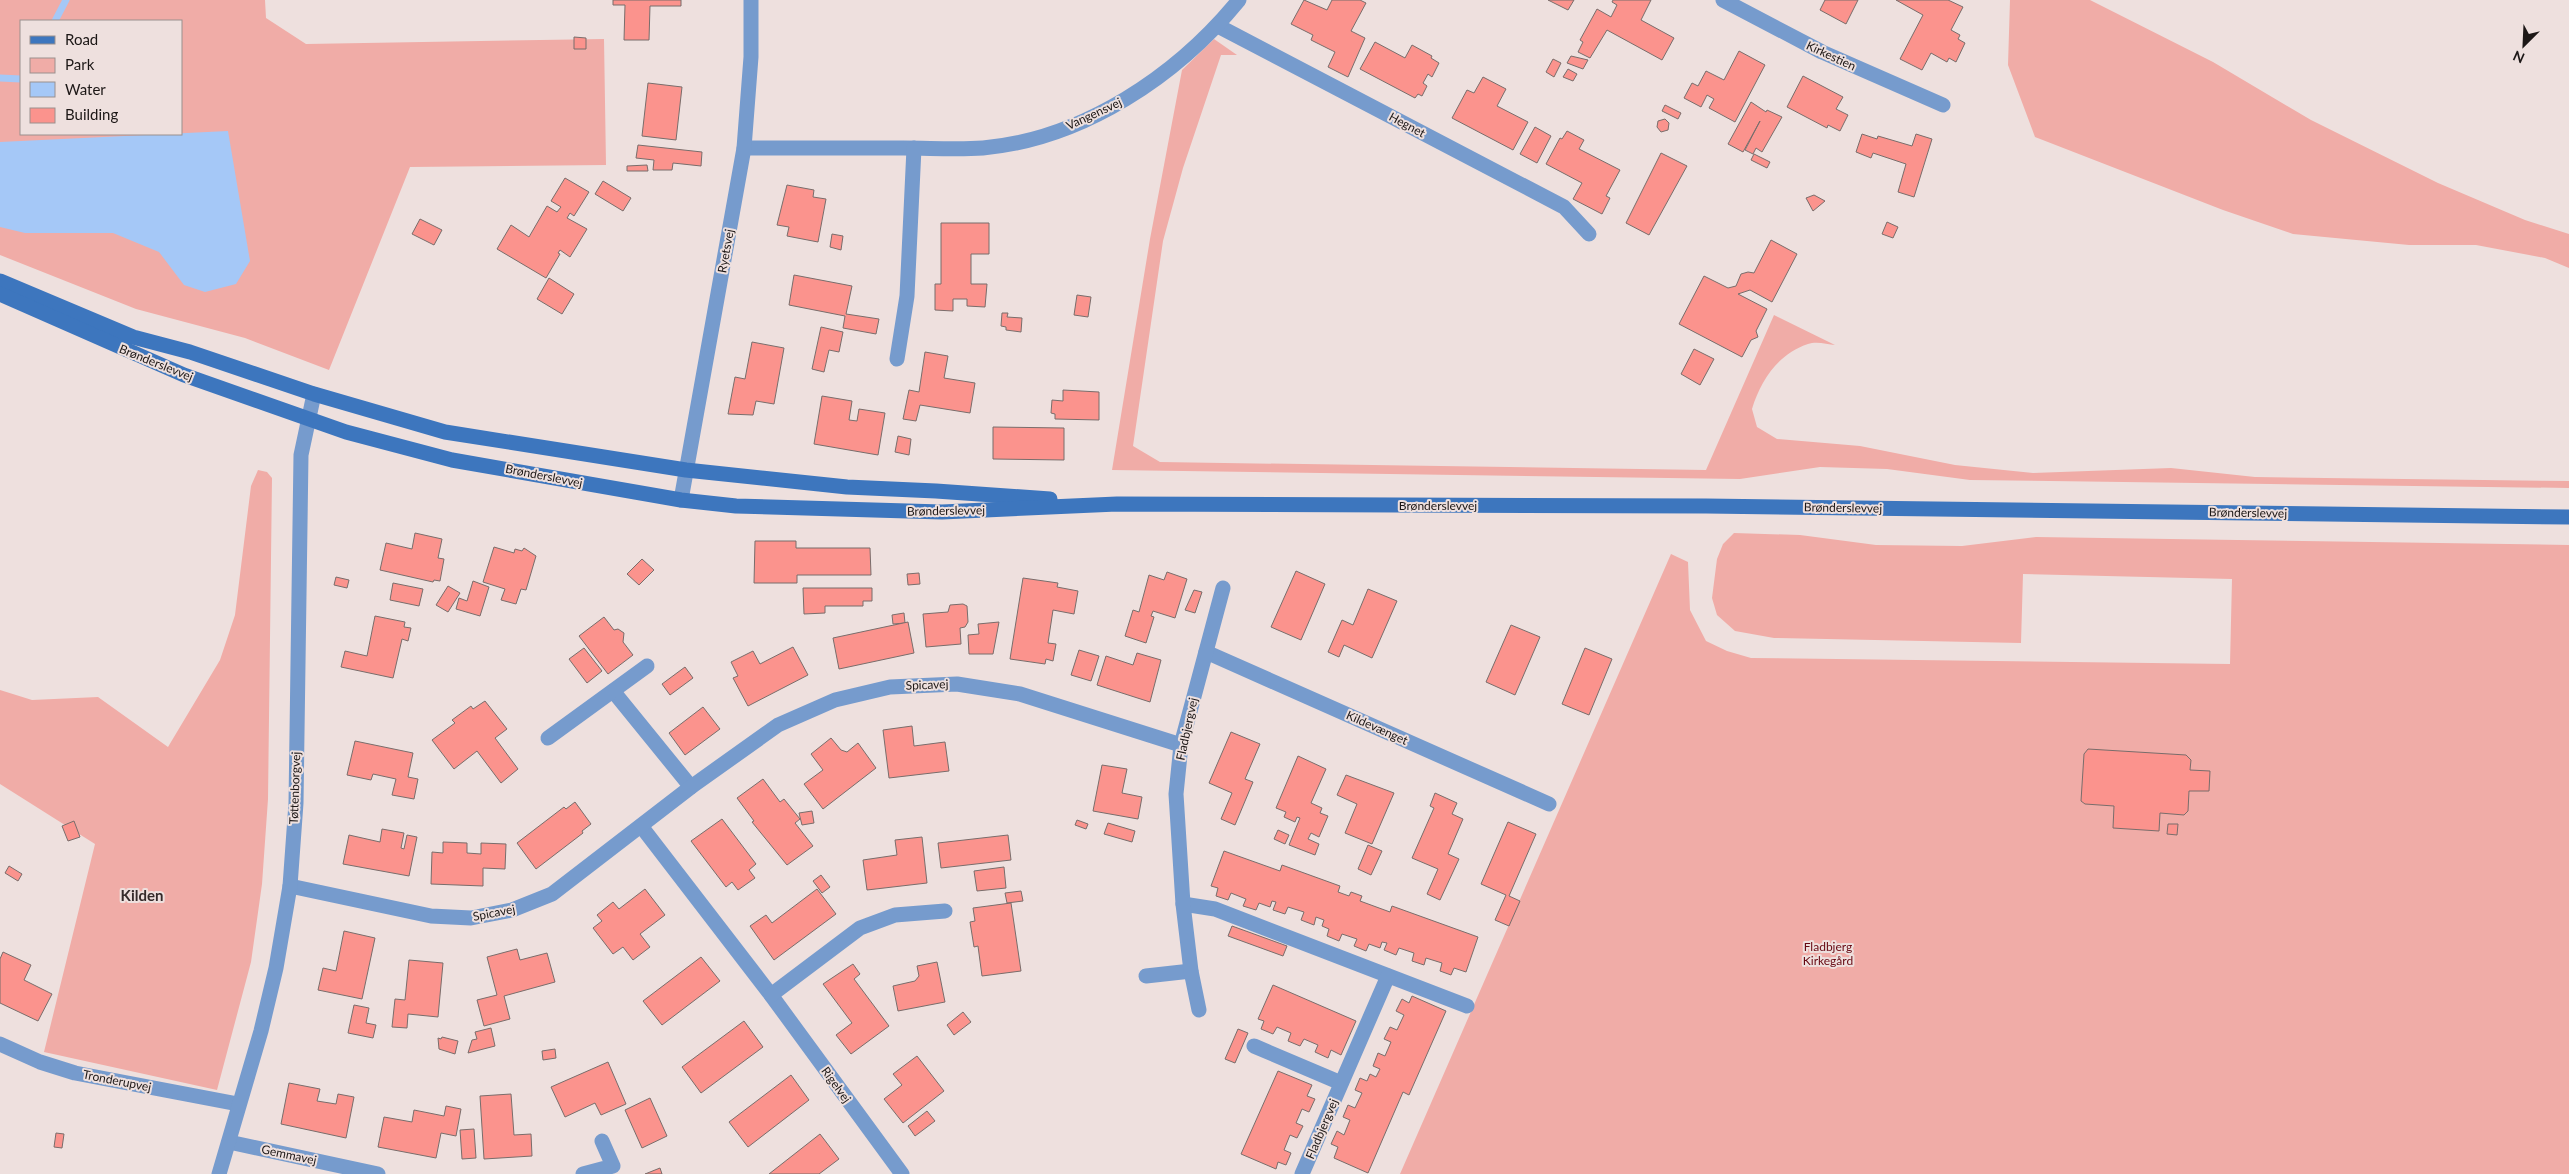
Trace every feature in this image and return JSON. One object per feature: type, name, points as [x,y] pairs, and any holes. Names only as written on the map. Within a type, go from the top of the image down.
[{"type":"main road","name":"Brønderslevvej","points":[[0,281],[132,337],[190,352],[314,394],[445,432],[686,470],[847,487],[936,490],[1117,504]]},
{"type":"main road","name":"Brønderslevvej","points":[[0,294],[184,375],[308,419],[452,460],[681,500],[755,507],[942,512],[1117,504],[1706,506],[2569,517]]},
{"type":"street","name":"Ryetsvej","points":[[681,500],[744,148],[751,57],[750,0]]},
{"type":"street","name":"Vangensvej","points":[[744,148],[984,148],[1037,138],[1085,120],[1128,98],[1163,74],[1218,26],[1239,0]]},
{"type":"street","name":"Kirkestien","points":[[1723,0],[1822,52],[1943,106]]},
{"type":"street","name":"Hegnet","points":[[1218,26],[1564,207],[1589,234]]},
{"type":"street","points":[[897,359],[907,296],[914,148]]},
{"type":"street","name":"Tøttenborgvej","points":[[219,1174],[261,1031],[272,986],[290,886],[296,803],[301,455],[314,394]]},
{"type":"street","name":"Fladbjergvej","points":[[1199,1010],[1191,971],[1183,904],[1176,794],[1181,745],[1222,588]]},
{"type":"street","name":"Kildevænget","points":[[1206,652],[1549,804]]},
{"type":"street","points":[[548,738],[648,666]]},
{"type":"street","name":"Spicavej","points":[[290,886],[431,916],[471,918],[512,910],[552,894],[691,787],[778,725],[835,700],[890,687],[957,684],[1020,694],[1181,745]]},
{"type":"street","points":[[613,691],[691,787]]},
{"type":"street","name":"Rigelvej","points":[[641,826],[771,994],[902,1174]]},
{"type":"street","points":[[1183,904],[1215,909],[1467,1006]]},
{"type":"street","points":[[771,994],[860,928],[895,915],[945,911]]},
{"type":"street","points":[[1146,976],[1191,971]]},
{"type":"street","name":"Fladbjergvej","points":[[1302,1174],[1388,976]]},
{"type":"street","name":"Tronderupvej","points":[[0,1044],[40,1062],[75,1073],[238,1104]]},
{"type":"street","name":"Fladbjergvej","points":[[1254,1046],[1341,1083]]},
{"type":"street","points":[[583,1174],[613,1166],[602,1141]]},
{"type":"street","name":"Gemmavej","points":[[229,1142],[378,1174]]},
{"type":"green space","points":[[0,0],[265,0],[266,18],[306,44],[604,39],[606,165],[410,167],[329,370],[245,338],[136,309],[0,255]]},
{"type":"green space","points":[[2010,0],[2090,0],[2213,62],[2311,120],[2438,183],[2525,220],[2569,234],[2569,268],[2545,258],[2476,245],[2409,245],[2293,234],[2223,210],[2035,137],[2008,65]]},
{"type":"green space","points":[[1214,39],[1237,55],[1221,55],[1183,168],[1163,241],[1133,446],[1160,462],[1706,470],[1774,315],[1835,345],[1814,343],[1797,348],[1779,361],[1766,378],[1752,409],[1757,427],[1777,439],[1860,446],[1955,465],[2033,473],[2171,468],[2255,477],[2569,481],[2569,488],[1970,480],[1887,469],[1820,467],[1740,479],[1112,470],[1150,239],[1182,70]]},
{"type":"green space","points":[[258,470],[267,472],[272,478],[268,799],[262,884],[251,962],[217,1090],[44,1052],[95,844],[0,784],[0,690],[32,700],[98,697],[168,747],[220,660],[235,615],[251,486]]},
{"type":"green space","name":"Fladbjerg Kirkegård","points":[[1734,533],[1800,535],[1876,545],[1962,546],[2036,537],[2569,545],[2569,1174],[1400,1174],[1671,554],[1688,562],[1690,610],[1706,641],[1727,651],[1751,658],[2230,664],[2232,579],[2023,574],[2021,643],[1774,638],[1735,631],[1717,615],[1712,598],[1717,559],[1723,544]]},
{"type":"water","points":[[228,131],[250,261],[236,284],[205,292],[184,285],[159,252],[113,233],[25,233],[0,227],[0,142],[182,135],[182,133]]},
{"type":"building","points":[[613,0],[681,0],[681,6],[650,6],[649,40],[624,40],[625,5],[613,5]]},
{"type":"building","points":[[1304,0],[1327,10],[1332,0],[1360,0],[1366,3],[1351,31],[1365,38],[1348,77],[1328,67],[1335,52],[1311,40],[1313,35],[1291,24]]},
{"type":"building","points":[[1548,0],[1574,0],[1568,10]]},
{"type":"building","points":[[1613,0],[1651,0],[1641,20],[1674,38],[1662,60],[1607,30],[1590,58],[1578,52],[1583,42],[1580,40],[1597,9],[1611,17],[1617,5],[1612,2]]},
{"type":"building","points":[[1825,0],[1858,0],[1846,24],[1820,10]]},
{"type":"building","points":[[1896,0],[1948,0],[1963,7],[1951,30],[1960,35],[1958,39],[1965,43],[1956,62],[1949,58],[1947,62],[1931,53],[1922,70],[1900,59],[1923,15]]},
{"type":"building","points":[[574,37],[586,38],[586,49],[574,49]]},
{"type":"building","points":[[1375,42],[1405,58],[1412,45],[1432,56],[1431,58],[1439,63],[1432,77],[1428,74],[1423,83],[1427,86],[1422,96],[1418,94],[1415,98],[1360,69]]},
{"type":"building","points":[[1739,51],[1765,65],[1735,122],[1709,108],[1714,99],[1707,95],[1701,107],[1684,98],[1692,83],[1698,86],[1706,71],[1724,80]]},
{"type":"building","points":[[1571,56],[1588,60],[1583,69],[1567,63]]},
{"type":"building","points":[[1553,59],[1561,63],[1554,77],[1546,72]]},
{"type":"building","points":[[1568,69],[1577,74],[1573,81],[1563,77]]},
{"type":"building","points":[[1803,76],[1843,97],[1836,109],[1848,115],[1840,131],[1828,125],[1827,128],[1787,107]]},
{"type":"building","points":[[1483,77],[1506,89],[1497,106],[1528,122],[1513,150],[1452,118],[1467,90],[1474,93]]},
{"type":"building","points":[[648,83],[682,87],[676,140],[642,136]]},
{"type":"building","points":[[1751,102],[1766,112],[1767,110],[1782,117],[1762,152],[1756,148],[1753,154],[1745,150],[1760,121],[1743,152],[1728,144]]},
{"type":"building","points":[[1665,105],[1681,113],[1678,119],[1662,111]]},
{"type":"building","points":[[1665,119],[1669,123],[1668,130],[1661,132],[1657,127],[1658,121]]},
{"type":"building","points":[[1535,127],[1551,136],[1537,163],[1520,154]]},
{"type":"building","points":[[1567,131],[1584,140],[1579,149],[1620,170],[1606,196],[1610,198],[1602,214],[1573,199],[1582,183],[1546,164],[1560,138],[1562,139]]},
{"type":"building","points":[[1862,134],[1877,139],[1878,136],[1912,146],[1916,134],[1932,139],[1914,197],[1898,192],[1906,164],[1873,153],[1871,158],[1856,152]]},
{"type":"building","points":[[638,145],[702,152],[701,166],[673,163],[672,170],[653,170],[654,160],[636,158]]},
{"type":"building","points":[[1661,153],[1687,166],[1649,235],[1626,223]]},
{"type":"building","points":[[1754,154],[1770,162],[1767,168],[1751,160]]},
{"type":"building","points":[[647,165],[648,171],[627,171],[627,166]]},
{"type":"building","points":[[565,178],[589,192],[574,216],[570,213],[567,218],[587,229],[570,257],[560,250],[558,253],[560,254],[546,278],[497,249],[511,225],[529,237],[547,206],[557,212],[561,207],[551,201]]},
{"type":"building","points":[[603,181],[631,198],[623,211],[595,194]]},
{"type":"building","points":[[787,185],[814,190],[813,197],[826,199],[818,242],[787,236],[789,227],[777,225]]},
{"type":"building","points":[[1814,195],[1825,201],[1813,211],[1806,198]]},
{"type":"building","points":[[420,219],[442,230],[434,245],[412,234]]},
{"type":"building","points":[[1887,222],[1898,227],[1893,238],[1882,234]]},
{"type":"building","points":[[941,223],[989,223],[989,254],[971,254],[971,284],[987,284],[985,307],[967,306],[967,299],[953,299],[953,311],[935,310],[935,284],[941,284]]},
{"type":"building","points":[[832,234],[843,236],[841,250],[830,247]]},
{"type":"building","points":[[1771,240],[1797,254],[1772,302],[1750,290],[1738,294],[1767,309],[1756,331],[1758,337],[1751,340],[1742,357],[1679,324],[1704,276],[1728,288],[1736,286],[1741,274],[1754,273]]},
{"type":"building","points":[[794,275],[852,286],[846,314],[879,319],[876,334],[843,328],[845,316],[789,305]]},
{"type":"building","points":[[549,278],[574,294],[562,314],[537,299]]},
{"type":"building","points":[[1077,295],[1091,297],[1088,317],[1074,315]]},
{"type":"building","points":[[1002,313],[1008,313],[1007,317],[1022,318],[1021,332],[1006,330],[1006,327],[1001,326]]},
{"type":"building","points":[[821,327],[843,332],[839,352],[829,350],[824,372],[812,369]]},
{"type":"building","points":[[752,342],[784,348],[774,404],[756,401],[753,415],[728,414],[735,377],[745,379]]},
{"type":"building","points":[[1694,349],[1714,359],[1700,385],[1681,374]]},
{"type":"building","points":[[925,352],[948,356],[944,378],[975,383],[970,413],[920,405],[916,421],[903,419],[909,390],[919,392]]},
{"type":"building","points":[[1063,390],[1099,392],[1099,420],[1055,419],[1055,414],[1051,413],[1052,400],[1063,401]]},
{"type":"building","points":[[822,396],[852,401],[849,420],[857,421],[859,409],[885,413],[878,455],[814,444]]},
{"type":"building","points":[[993,427],[1064,428],[1064,460],[993,459]]},
{"type":"building","points":[[898,436],[911,439],[909,455],[895,452]]},
{"type":"building","points":[[415,533],[442,539],[438,558],[444,559],[440,581],[434,580],[433,582],[380,570],[386,543],[412,549]]},
{"type":"building","points":[[755,541],[796,541],[796,548],[870,548],[871,575],[797,575],[797,583],[754,583]]},
{"type":"building","points":[[494,547],[514,553],[515,549],[522,551],[524,548],[536,556],[526,590],[521,589],[516,604],[501,600],[505,589],[483,582]]},
{"type":"building","points":[[642,559],[654,570],[639,585],[627,574]]},
{"type":"building","points":[[1296,571],[1325,584],[1301,640],[1271,627]]},
{"type":"building","points":[[1167,572],[1187,579],[1175,618],[1153,611],[1151,616],[1154,617],[1146,643],[1125,636],[1133,610],[1139,612],[1149,575],[1164,580]]},
{"type":"building","points":[[919,573],[920,584],[908,585],[907,574]]},
{"type":"building","points":[[336,577],[349,580],[347,588],[334,585]]},
{"type":"building","points":[[1023,578],[1058,583],[1057,587],[1078,591],[1074,614],[1053,610],[1048,643],[1056,644],[1053,661],[1046,659],[1045,664],[1010,659]]},
{"type":"building","points":[[473,581],[489,587],[480,616],[456,609],[459,598],[467,601]]},
{"type":"building","points":[[393,583],[423,589],[419,606],[390,600]]},
{"type":"building","points":[[448,586],[460,593],[448,612],[436,605]]},
{"type":"building","points":[[803,588],[872,588],[872,601],[863,601],[863,606],[825,606],[825,613],[804,614]]},
{"type":"building","points":[[1368,589],[1397,601],[1372,658],[1344,645],[1339,657],[1328,652],[1342,620],[1353,625]]},
{"type":"building","points":[[1194,590],[1202,592],[1195,613],[1185,610]]},
{"type":"building","points":[[963,604],[967,606],[968,622],[965,627],[960,628],[961,644],[926,647],[923,614],[948,612],[950,605]]},
{"type":"building","points":[[904,613],[905,623],[893,624],[892,615]]},
{"type":"building","points":[[375,616],[405,622],[404,627],[411,628],[408,641],[402,639],[393,678],[341,667],[345,651],[367,656]]},
{"type":"building","points":[[604,617],[614,630],[618,629],[624,633],[623,642],[633,655],[608,674],[579,636]]},
{"type":"building","points":[[908,622],[914,653],[839,669],[833,638]]},
{"type":"building","points":[[999,622],[993,654],[969,654],[968,635],[979,634],[978,624]]},
{"type":"building","points":[[1511,625],[1540,637],[1515,695],[1486,682]]},
{"type":"building","points":[[793,647],[808,675],[748,706],[733,678],[738,676],[731,662],[753,651],[760,664]]},
{"type":"building","points":[[584,648],[602,671],[587,683],[569,659]]},
{"type":"building","points":[[1585,648],[1612,659],[1589,715],[1562,704]]},
{"type":"building","points":[[1079,650],[1099,656],[1091,681],[1071,675]]},
{"type":"building","points":[[1137,653],[1161,660],[1150,702],[1097,685],[1106,656],[1133,665]]},
{"type":"building","points":[[685,667],[693,678],[670,695],[662,684]]},
{"type":"building","points":[[485,701],[507,729],[495,738],[518,769],[501,783],[477,751],[454,769],[432,740],[455,723],[452,720],[471,706],[473,709]]},
{"type":"building","points":[[703,707],[720,729],[685,755],[669,733]]},
{"type":"building","points":[[912,726],[914,746],[945,742],[949,771],[889,778],[883,730]]},
{"type":"building","points":[[1231,732],[1260,744],[1245,779],[1253,782],[1235,825],[1221,819],[1232,793],[1209,783]]},
{"type":"building","points":[[831,738],[841,750],[847,752],[858,743],[876,768],[823,809],[804,784],[823,770],[811,754]]},
{"type":"building","points":[[355,741],[413,753],[408,777],[418,779],[414,799],[392,795],[396,779],[373,774],[371,780],[347,775]]},
{"type":"building","points":[[2088,749],[2186,755],[2191,760],[2190,770],[2210,771],[2209,791],[2189,791],[2188,811],[2184,815],[2160,813],[2159,831],[2113,828],[2114,806],[2085,804],[2081,801],[2084,754]]},
{"type":"building","points":[[1298,756],[1326,769],[1311,803],[1322,808],[1320,813],[1328,816],[1319,837],[1311,833],[1308,839],[1319,844],[1315,855],[1289,845],[1300,818],[1297,817],[1295,822],[1284,817],[1286,812],[1276,808]]},
{"type":"building","points":[[1102,765],[1127,769],[1122,793],[1142,797],[1138,819],[1093,811]]},
{"type":"building","points":[[1346,775],[1394,793],[1372,844],[1345,833],[1357,804],[1337,795]]},
{"type":"building","points":[[763,779],[780,802],[784,799],[800,819],[795,823],[813,846],[787,865],[752,822],[754,821],[737,798]]},
{"type":"building","points":[[1435,793],[1457,803],[1452,814],[1463,819],[1448,854],[1459,859],[1440,900],[1427,894],[1438,869],[1412,858],[1434,808],[1430,806]]},
{"type":"building","points":[[575,802],[591,824],[582,831],[583,833],[536,869],[517,843],[564,807],[566,809]]},
{"type":"building","points":[[812,811],[814,823],[802,825],[799,813]]},
{"type":"building","points":[[722,819],[756,864],[749,870],[755,878],[738,890],[732,882],[726,887],[691,841]]},
{"type":"building","points":[[1077,820],[1088,824],[1086,829],[1075,825]]},
{"type":"building","points":[[74,821],[80,837],[68,841],[62,826]]},
{"type":"building","points":[[1508,822],[1536,834],[1509,896],[1520,901],[1509,926],[1495,920],[1506,895],[1481,884]]},
{"type":"building","points":[[1108,823],[1135,831],[1132,842],[1104,834]]},
{"type":"building","points":[[2168,824],[2178,824],[2177,835],[2167,834]]},
{"type":"building","points":[[382,829],[404,833],[401,848],[404,849],[407,835],[417,837],[409,876],[343,864],[349,835],[380,842]]},
{"type":"building","points":[[1278,830],[1289,835],[1285,844],[1274,839]]},
{"type":"building","points":[[1008,835],[1011,860],[941,868],[938,843]]},
{"type":"building","points":[[922,837],[927,883],[867,890],[863,860],[897,855],[895,840]]},
{"type":"building","points":[[443,842],[467,843],[467,853],[481,854],[481,843],[506,844],[505,869],[483,868],[483,886],[431,884],[432,852],[443,853]]},
{"type":"building","points":[[1368,845],[1382,851],[1371,875],[1358,869]]},
{"type":"building","points":[[1224,851],[1280,871],[1282,865],[1340,886],[1338,892],[1349,896],[1351,892],[1362,896],[1360,901],[1390,912],[1392,906],[1478,937],[1466,972],[1454,968],[1451,975],[1440,971],[1442,963],[1426,958],[1424,965],[1412,961],[1414,953],[1399,948],[1396,955],[1384,950],[1387,943],[1382,942],[1380,948],[1369,944],[1366,951],[1354,946],[1357,939],[1342,934],[1339,941],[1327,936],[1329,929],[1322,926],[1324,920],[1316,917],[1314,925],[1301,920],[1304,912],[1288,907],[1285,914],[1273,910],[1276,902],[1272,901],[1270,907],[1259,903],[1256,910],[1243,906],[1246,899],[1231,893],[1228,900],[1216,896],[1218,888],[1211,886]]},
{"type":"building","points":[[9,866],[22,874],[18,881],[5,873]]},
{"type":"building","points":[[1004,867],[1006,888],[977,891],[974,871]]},
{"type":"building","points":[[821,875],[830,887],[822,893],[813,881]]},
{"type":"building","points":[[645,889],[665,915],[640,934],[650,947],[633,960],[623,947],[613,954],[593,928],[602,921],[597,915],[613,902],[619,909]]},
{"type":"building","points":[[817,889],[836,914],[774,960],[750,926],[766,915],[772,923]]},
{"type":"building","points":[[1021,891],[1023,901],[1007,903],[1005,893]]},
{"type":"building","points":[[1011,903],[1021,971],[982,976],[978,946],[974,947],[970,922],[975,921],[973,908]]},
{"type":"building","points":[[1232,926],[1287,946],[1283,956],[1228,936]]},
{"type":"building","points":[[344,931],[375,938],[362,999],[318,990],[323,968],[336,971]]},
{"type":"building","points":[[517,949],[520,960],[547,953],[555,982],[504,996],[510,1019],[484,1026],[477,1000],[497,995],[487,957]]},
{"type":"building","points":[[3,952],[31,965],[24,980],[52,994],[38,1021],[0,1003],[0,959]]},
{"type":"building","points":[[701,957],[720,981],[662,1025],[643,1001]]},
{"type":"building","points":[[409,960],[443,963],[438,1017],[408,1014],[407,1028],[392,1027],[395,999],[405,1000]]},
{"type":"building","points":[[937,962],[945,1002],[898,1011],[893,986],[915,981],[919,976],[917,966]]},
{"type":"building","points":[[853,964],[860,974],[854,979],[889,1026],[851,1054],[836,1035],[852,1023],[823,984]]},
{"type":"building","points":[[1273,985],[1356,1021],[1341,1055],[1331,1050],[1328,1058],[1315,1052],[1318,1045],[1304,1039],[1300,1046],[1288,1041],[1291,1033],[1277,1027],[1273,1034],[1261,1029],[1264,1021],[1258,1019]]},
{"type":"building","points":[[1412,996],[1446,1011],[1409,1095],[1403,1092],[1368,1173],[1334,1158],[1338,1147],[1331,1144],[1337,1131],[1344,1135],[1350,1120],[1343,1117],[1348,1105],[1355,1108],[1362,1093],[1355,1090],[1360,1078],[1367,1081],[1370,1074],[1376,1077],[1380,1069],[1373,1066],[1378,1053],[1385,1056],[1391,1042],[1384,1039],[1390,1027],[1397,1030],[1404,1015],[1396,1011],[1402,999],[1409,1003]]},
{"type":"building","points":[[354,1005],[369,1008],[366,1023],[376,1025],[373,1038],[348,1033]]},
{"type":"building","points":[[963,1012],[971,1022],[954,1035],[947,1025]]},
{"type":"building","points":[[744,1021],[763,1047],[701,1093],[682,1067]]},
{"type":"building","points":[[491,1028],[495,1046],[468,1053],[472,1040],[477,1039],[475,1032]]},
{"type":"building","points":[[1238,1029],[1248,1033],[1235,1063],[1225,1059]]},
{"type":"building","points":[[442,1037],[458,1041],[455,1054],[439,1049],[438,1038],[441,1039]]},
{"type":"building","points":[[555,1049],[556,1058],[543,1060],[542,1051]]},
{"type":"building","points":[[917,1056],[944,1091],[903,1123],[884,1099],[902,1085],[893,1074]]},
{"type":"building","points":[[608,1062],[626,1104],[601,1115],[595,1103],[565,1117],[551,1087]]},
{"type":"building","points":[[1278,1071],[1312,1085],[1307,1096],[1315,1099],[1309,1112],[1302,1109],[1296,1123],[1303,1126],[1297,1138],[1290,1135],[1284,1150],[1291,1153],[1286,1165],[1278,1162],[1276,1169],[1241,1154]]},
{"type":"building","points":[[791,1075],[809,1100],[748,1147],[729,1122]]},
{"type":"building","points":[[289,1083],[320,1089],[317,1101],[336,1104],[338,1094],[354,1097],[346,1138],[281,1124]]},
{"type":"building","points":[[511,1094],[514,1135],[531,1134],[532,1156],[484,1159],[480,1096]]},
{"type":"building","points":[[650,1098],[667,1136],[642,1148],[625,1110]]},
{"type":"building","points":[[446,1106],[461,1109],[456,1136],[441,1133],[436,1158],[378,1147],[384,1117],[412,1122],[414,1110],[444,1116]]},
{"type":"building","points":[[927,1111],[935,1121],[915,1136],[908,1126]]},
{"type":"building","points":[[474,1129],[476,1158],[462,1159],[460,1130]]},
{"type":"building","points":[[56,1133],[64,1134],[62,1148],[54,1147]]},
{"type":"building","points":[[820,1134],[839,1159],[819,1174],[769,1174]]},
{"type":"building","points":[[660,1168],[662,1174],[645,1174]]},
{"type":"waterway","points":[[56,20],[66,0]]},
{"type":"waterway","points":[[0,78],[20,79]]},
{"type":"district","name":"Kilden","points":[[142,896]]}]
